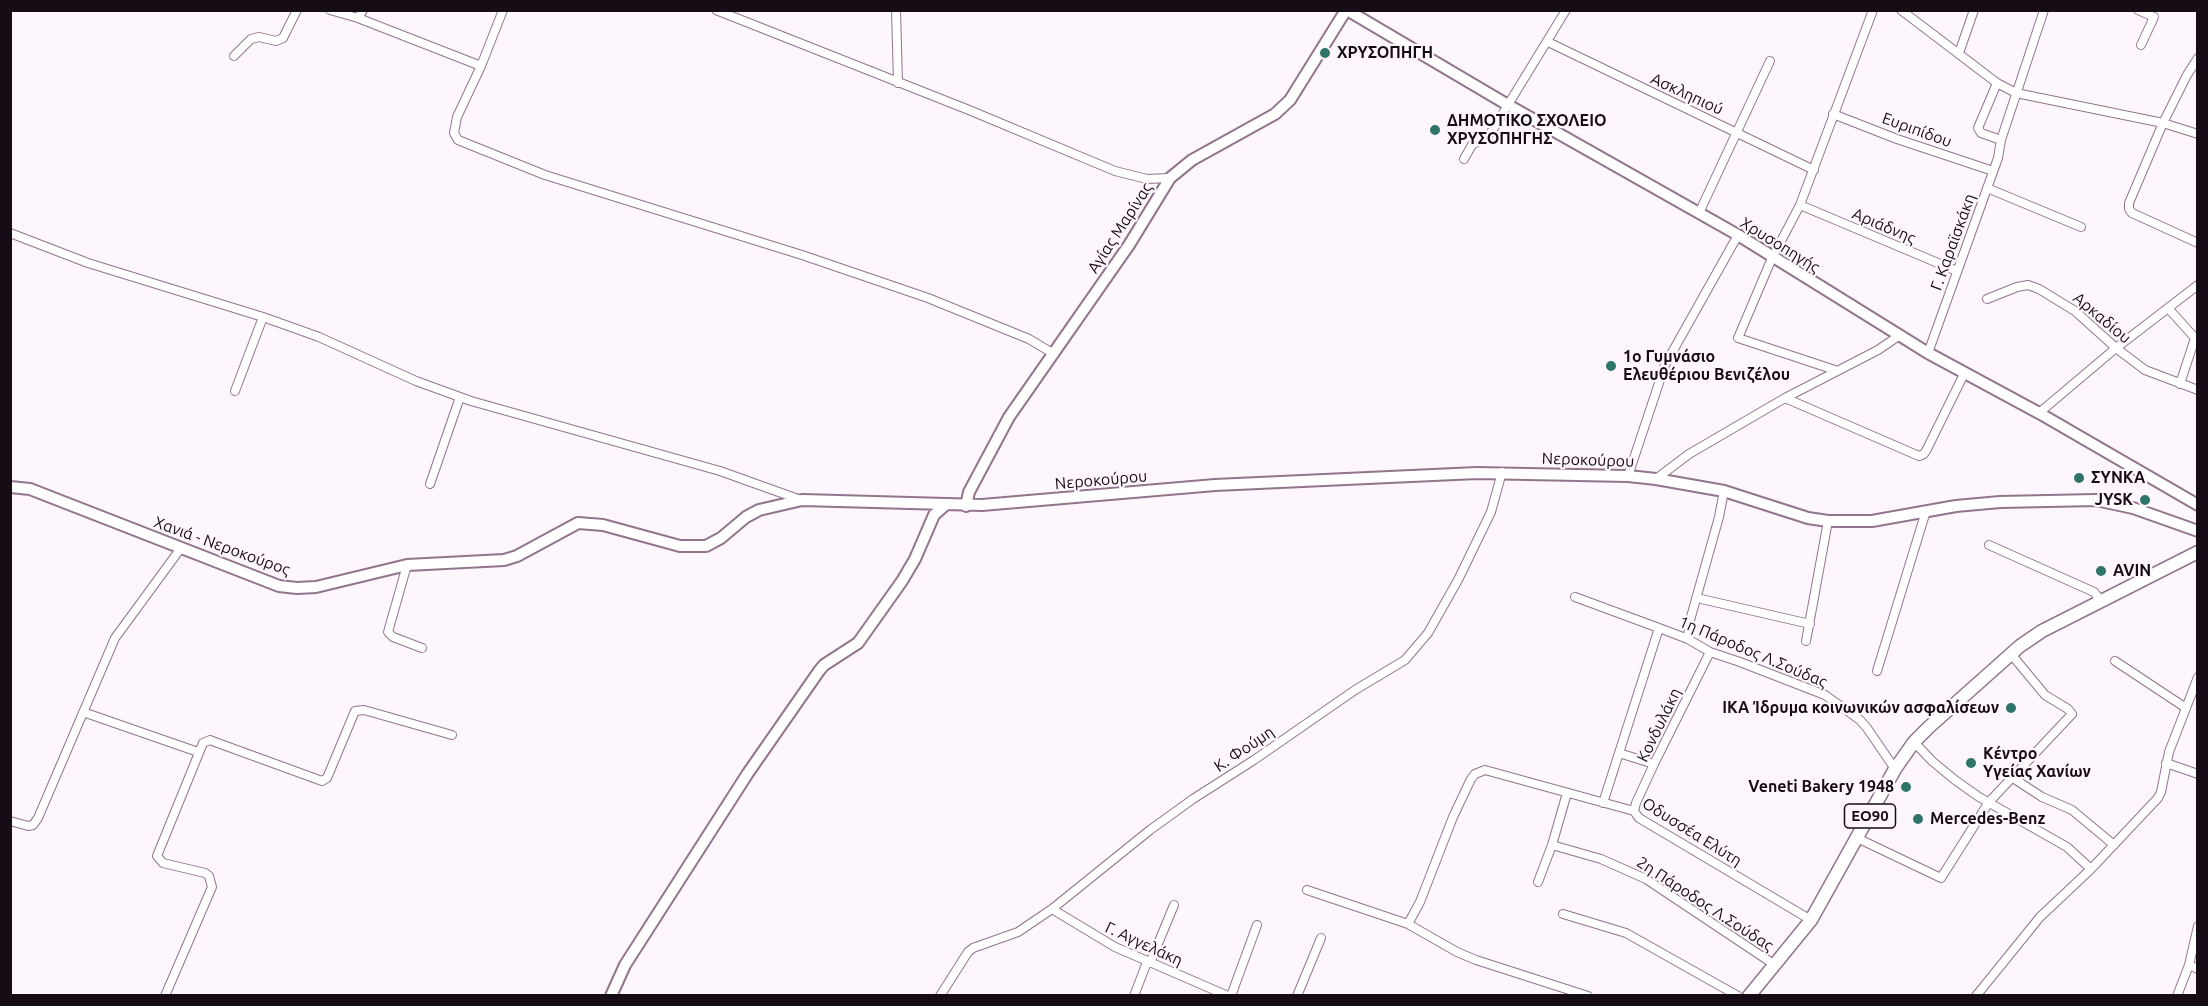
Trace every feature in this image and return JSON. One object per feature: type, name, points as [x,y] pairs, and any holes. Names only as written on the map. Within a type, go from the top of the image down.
[{"type":"main road","name":"Χρυσοπηγής","points":[[1347,10],[1508,105],[1738,235],[1928,353],[2039,413],[2198,505]]},
{"type":"main road","name":"Αγίας Μαρίνας","points":[[966,506],[969,492],[1009,417],[1129,245],[1170,178],[1192,160],[1267,120],[1283,107],[1290,100],[1347,10]]},
{"type":"main road","name":"Νεροκούρου","points":[[944,506],[1215,485],[1502,472],[1656,479],[1724,491],[1808,518],[1828,521],[1872,521],[1956,506],[2000,502],[2096,500],[2133,508],[2198,531]]},
{"type":"main road","name":"Χανιά - Νεροκούρος","points":[[10,487],[30,489],[279,585],[297,588],[316,587],[407,565],[504,560],[517,556],[578,523],[603,525],[680,546],[706,546],[753,513],[802,500],[944,506]]},
{"type":"main road","points":[[611,996],[625,965],[748,773],[824,665],[858,643],[902,581],[915,559],[934,515],[944,506]]},
{"type":"main road","name":"ΕΟ90","points":[[1749,996],[1811,920],[1895,769],[1914,742],[2011,654],[2042,631],[2198,552]]},
{"type":"street","points":[[234,56],[251,39],[259,37],[276,41],[283,38],[297,10]]},
{"type":"street","points":[[330,10],[358,18],[481,66]]},
{"type":"street","points":[[358,18],[363,10]]},
{"type":"street","points":[[503,10],[481,66],[457,117],[454,133],[458,140],[572,184],[802,255],[928,298],[1029,339],[1054,354]]},
{"type":"street","points":[[717,10],[1115,171],[1147,179],[1170,178]]},
{"type":"street","points":[[896,10],[898,83]]},
{"type":"street","points":[[1464,159],[1472,145],[1492,131],[1566,10]]},
{"type":"street","points":[[1835,370],[1738,338],[1772,258],[1800,205],[1873,10]]},
{"type":"street","points":[[1901,10],[1997,83],[2016,93],[2163,123],[2198,134]]},
{"type":"street","points":[[1959,53],[1974,10]]},
{"type":"street","name":"Γ. Καραϊσκάκη","points":[[1928,353],[1993,171],[2044,10]]},
{"type":"street","points":[[2138,10],[2154,17],[2141,45]]},
{"type":"street","name":"Ασκληπιού","points":[[1548,42],[1814,170]]},
{"type":"street","points":[[2198,58],[2163,123],[2130,198],[2129,209],[2132,213],[2198,243]]},
{"type":"street","points":[[1699,213],[1770,61]]},
{"type":"street","points":[[1997,83],[1978,128],[1981,133],[2001,140]]},
{"type":"street","name":"Ευριπίδου","points":[[1833,114],[1993,171]]},
{"type":"street","points":[[1987,188],[2081,227]]},
{"type":"street","name":"Αριάδνης","points":[[1800,205],[1956,271]]},
{"type":"street","points":[[10,233],[88,263],[263,317],[319,337],[416,381],[460,397],[720,471],[802,500]]},
{"type":"street","points":[[1628,476],[1665,365],[1738,235]]},
{"type":"street","name":"Αρκαδίου","points":[[1987,299],[2017,287],[2028,285],[2039,289],[2075,311],[2116,348],[2145,370],[2198,390]]},
{"type":"street","points":[[2039,413],[2116,348],[2198,285]]},
{"type":"street","points":[[2168,308],[2195,338],[2180,384]]},
{"type":"street","points":[[235,391],[263,317]]},
{"type":"street","points":[[1656,479],[1689,454],[1835,370],[1878,350],[1900,336]]},
{"type":"street","points":[[1785,398],[1919,456],[1927,449],[1965,372]]},
{"type":"street","points":[[430,484],[460,397]]},
{"type":"street","name":"Κ. Φούμη","points":[[940,996],[968,952],[973,948],[1018,932],[1052,909],[1184,805],[1355,690],[1405,660],[1428,633],[1458,580],[1491,512],[1502,472]]},
{"type":"street","points":[[1688,639],[1689,624],[1724,491]]},
{"type":"street","points":[[1877,671],[1926,511]]},
{"type":"street","points":[[1806,641],[1828,521]]},
{"type":"street","points":[[1989,545],[2094,592],[2101,601]]},
{"type":"street","points":[[10,820],[28,826],[33,825],[38,818],[115,638],[181,548]]},
{"type":"street","points":[[407,565],[388,632],[393,637],[422,648]]},
{"type":"street","name":"1η Πάροδος Λ.Σούδας","points":[[1575,597],[1688,639],[1710,652],[1825,695],[1860,720],[1895,769]]},
{"type":"street","points":[[1697,598],[1810,624]]},
{"type":"street","points":[[1603,803],[1659,628]]},
{"type":"street","name":"Κονδυλάκη","points":[[1634,811],[1654,764],[1710,652]]},
{"type":"street","points":[[1857,838],[1941,878],[1989,802],[2072,714],[2068,709],[2047,697],[2011,654]]},
{"type":"street","points":[[2115,661],[2186,708]]},
{"type":"street","points":[[1976,996],[2040,917],[2091,869],[2158,798],[2162,792],[2166,763],[2198,677]]},
{"type":"street","points":[[165,996],[212,887],[209,876],[205,873],[163,863],[157,856],[198,752],[205,741],[215,742],[321,781],[327,778],[355,711],[364,710],[452,735]]},
{"type":"street","points":[[83,712],[198,752]]},
{"type":"street","points":[[1914,742],[1955,780],[2067,847],[2091,869]]},
{"type":"street","points":[[1619,753],[1654,764]]},
{"type":"street","points":[[2166,763],[2198,774]]},
{"type":"street","name":"Οδυσσέα Ελύτη","points":[[1408,924],[1420,902],[1453,817],[1472,779],[1480,771],[1490,771],[1634,811],[1639,818],[1811,920]]},
{"type":"street","points":[[2013,778],[2042,797],[2072,810],[2114,845]]},
{"type":"street","points":[[1538,882],[1552,845],[1567,793]]},
{"type":"street","name":"2η Πάροδος Λ.Σούδας","points":[[1552,845],[1609,862],[1646,879],[1775,965]]},
{"type":"street","points":[[1308,890],[1408,924],[1457,952],[1588,996]]},
{"type":"street","points":[[1134,996],[1174,905]]},
{"type":"street","name":"Γ. Αγγελάκη","points":[[1052,909],[1115,947],[1229,996]]},
{"type":"street","points":[[1563,914],[1626,933],[1738,996]]},
{"type":"street","points":[[1229,996],[1257,926]]},
{"type":"street","points":[[2177,996],[2198,926]]},
{"type":"street","points":[[1297,996],[1321,938]]},
{"type":"street","points":[[2188,965],[2198,969]]},
{"type":"place","name":"ΧΡΥΣΟΠΗΓΗ","points":[[1325,53]]},
{"type":"place","name":"ΔΗΜΟΤΙΚΟ ΣΧΟΛΕΙΟ ΧΡΥΣΟΠΗΓΗΣ","points":[[1435,130]]},
{"type":"place","name":"1ο Γυμνάσιο Ελευθέριου Βενιζέλου","points":[[1611,366]]},
{"type":"place","name":"ΣΥΝΚΑ","points":[[2079,478]]},
{"type":"place","name":"JYSK","points":[[2145,500]]},
{"type":"place","name":"AVIN","points":[[2101,571]]},
{"type":"place","name":"ΙΚΑ Ίδρυμα κοινωνικών ασφαλίσεων","points":[[2011,708]]},
{"type":"place","name":"Κέντρο Υγείας Χανίων","points":[[1971,763]]},
{"type":"place","name":"Veneti Bakery 1948","points":[[1906,787]]},
{"type":"place","name":"Mercedes-Benz","points":[[1918,819]]}]
